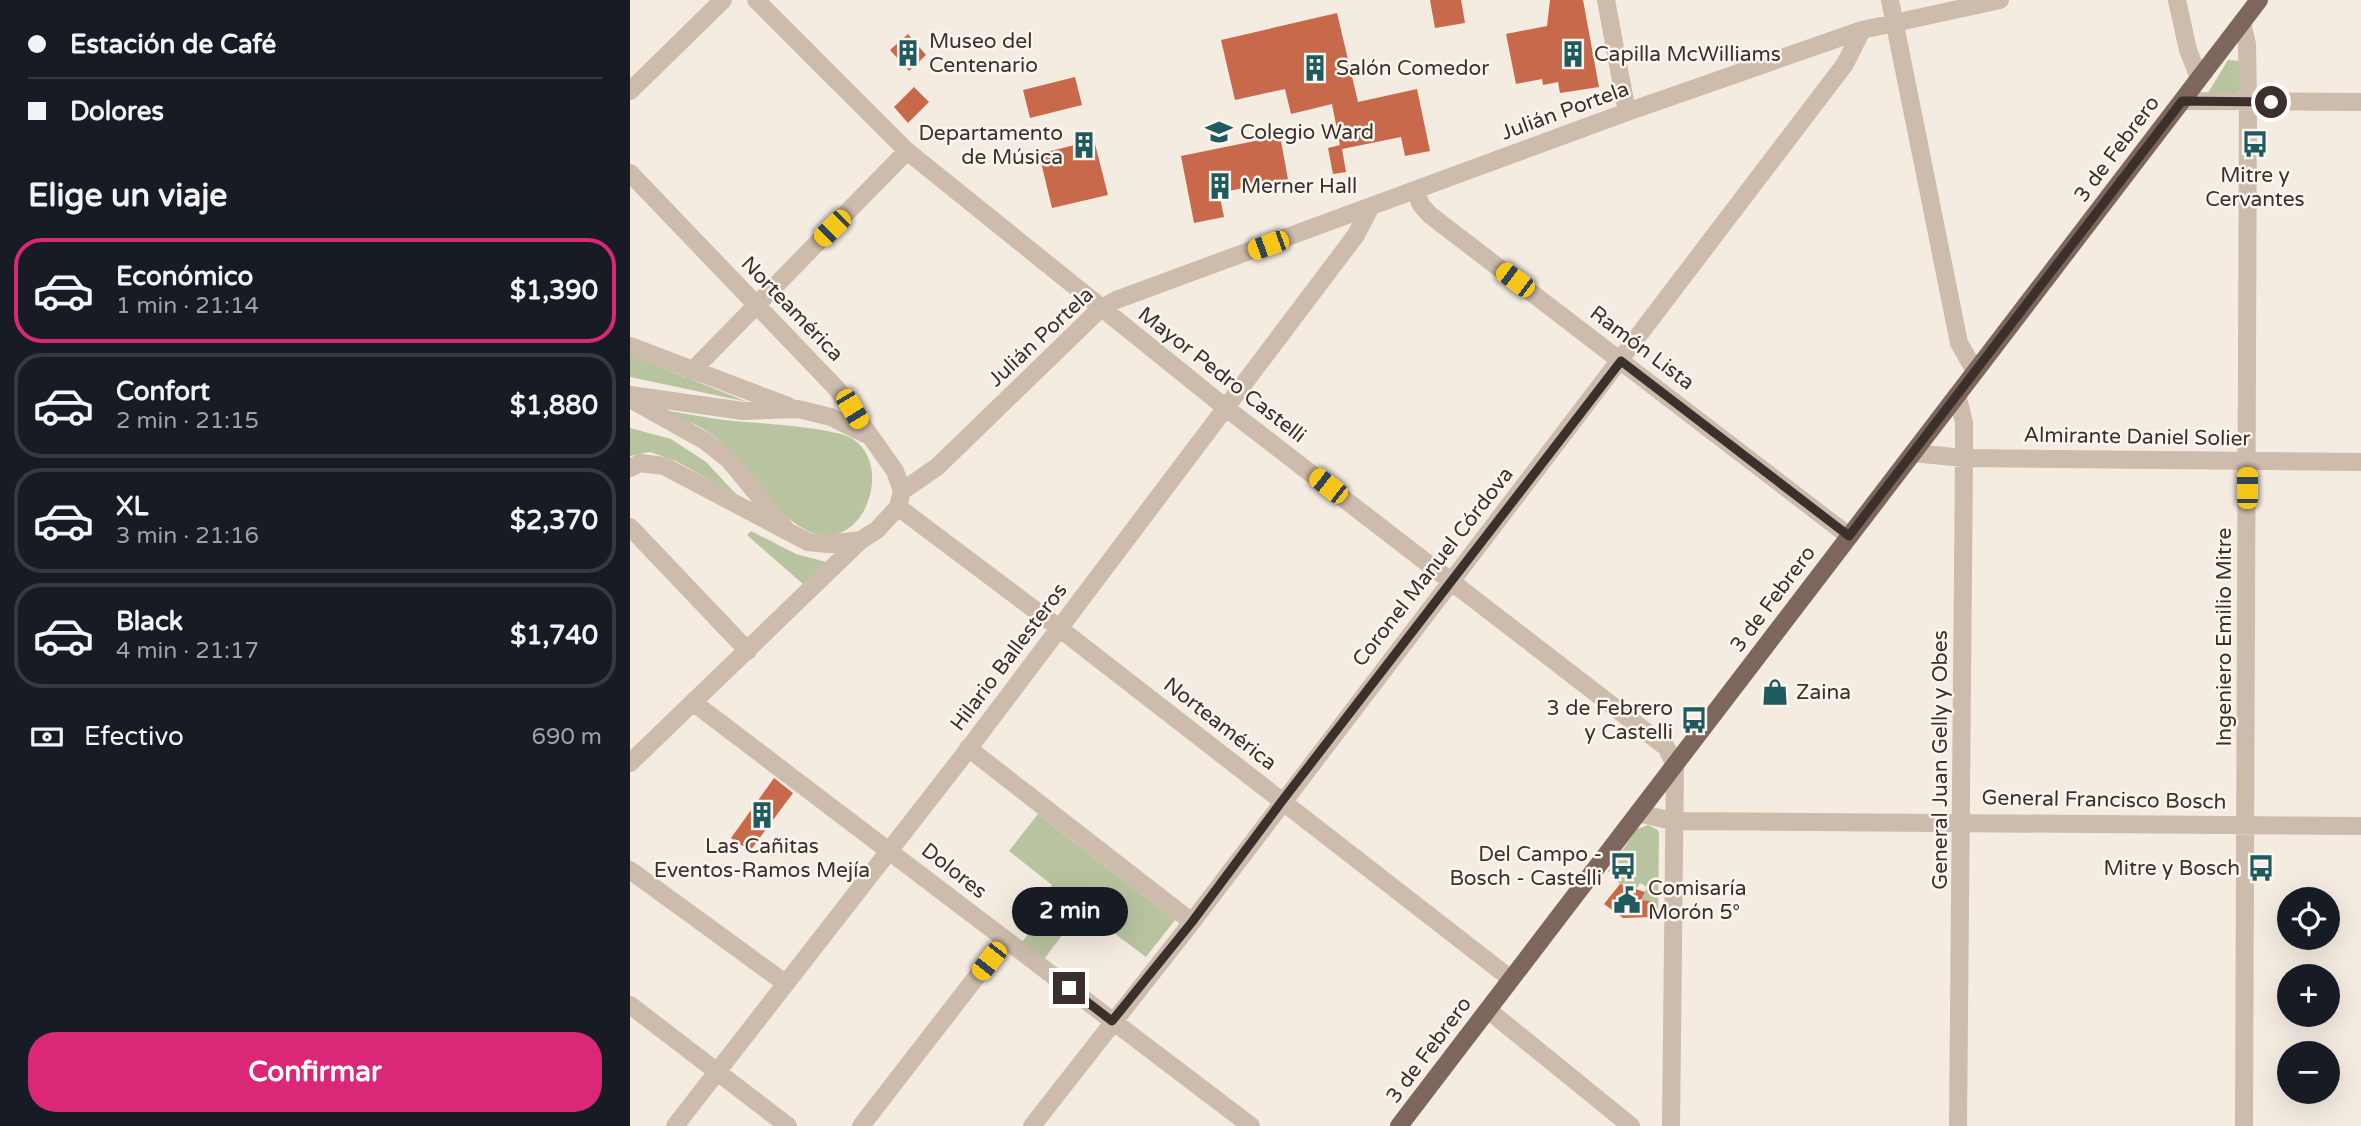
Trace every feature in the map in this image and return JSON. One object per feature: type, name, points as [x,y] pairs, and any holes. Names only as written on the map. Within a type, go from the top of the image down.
[{"type":"main road","name":"3 de Febrero","points":[[1399,1126],[2259,0]]},
{"type":"street","points":[[630,91],[723,0]]},
{"type":"street","name":"Mayor Pedro Castelli","points":[[756,0],[907,151],[1226,408],[1666,747],[1675,765]]},
{"type":"street","points":[[1606,0],[1627,112]]},
{"type":"street","points":[[1890,0],[1959,344],[1975,371]]},
{"type":"street","name":"Julián Portela","points":[[630,763],[861,540],[877,530],[900,499],[937,467],[1100,309],[1116,300],[1627,112],[1862,30],[2000,0]]},
{"type":"street","points":[[2177,0],[2188,50],[2199,78]]},
{"type":"street","name":"Ingeniero Emilio Mitre","points":[[2242,23],[2247,44],[2248,102],[2244,1126]]},
{"type":"street","name":"Coronel Manuel Córdova","points":[[1032,1126],[1192,922],[1621,361],[1845,64],[1862,30]]},
{"type":"street","points":[[2182,101],[2361,102]]},
{"type":"street","points":[[692,371],[907,151]]},
{"type":"street","name":"Norteamérica","points":[[630,173],[837,389],[895,471],[900,499],[1059,628],[1511,979]]},
{"type":"street","name":"Ramón Lista","points":[[1415,190],[1421,205],[1430,215],[1849,536]]},
{"type":"street","name":"Hilario Ballesteros","points":[[675,1126],[968,748],[1226,408],[1356,235],[1370,208]]},
{"type":"street","points":[[630,346],[798,409],[831,417],[868,436]]},
{"type":"street","name":"General Juan Gelly y Obes","points":[[1957,395],[1964,422],[1958,1126]]},
{"type":"street","points":[[630,397],[743,411],[798,409]]},
{"type":"street","points":[[630,397],[686,429],[729,460],[790,535]]},
{"type":"street","name":"Almirante Daniel Solier","points":[[1913,453],[1964,458],[2361,462]]},
{"type":"street","points":[[630,468],[640,463],[664,466],[790,535],[808,542],[828,544],[861,540]]},
{"type":"street","points":[[630,527],[748,651]]},
{"type":"street","name":"Dolores","points":[[694,703],[889,848],[1005,940],[1251,1126]]},
{"type":"street","points":[[968,748],[1192,922]]},
{"type":"street","points":[[1671,1126],[1672,821],[1675,765]]},
{"type":"street","name":"General Francisco Bosch","points":[[1638,813],[1672,821],[1962,821],[2361,826]]},
{"type":"street","points":[[630,870],[785,984]]},
{"type":"street","points":[[861,1126],[1005,940]]},
{"type":"street","points":[[630,1005],[788,1126]]},
{"type":"street","points":[[1488,1010],[1631,1126]]},
{"type":"green space","points":[[2228,60],[2238,61],[2242,65],[2242,87],[2237,93],[2206,96]]},
{"type":"green space","points":[[630,355],[748,402],[630,377]]},
{"type":"green space","points":[[658,409],[716,419],[808,428],[853,439],[865,452],[871,468],[872,485],[868,503],[859,518],[847,530],[831,535],[813,533],[786,516],[727,448],[709,432]]},
{"type":"green space","points":[[630,428],[671,439],[706,462],[737,495],[676,461],[650,452],[630,456]]},
{"type":"green space","points":[[751,531],[796,554],[826,562],[803,584],[747,535]]},
{"type":"green space","points":[[1038,814],[1175,920],[1146,957],[1082,909],[1044,959],[1022,942],[1046,911],[1037,903],[1052,885],[1009,851]]},
{"type":"green space","points":[[1648,825],[1658,830],[1659,835],[1658,918],[1652,917],[1652,901],[1641,900],[1647,887],[1640,883],[1636,889],[1620,884],[1608,871],[1637,829]]},
{"type":"building","points":[[1430,0],[1461,0],[1465,23],[1435,28]]},
{"type":"building","points":[[1550,0],[1583,0],[1599,87],[1560,93],[1558,82],[1543,85],[1542,79],[1516,84],[1506,34],[1547,26]]},
{"type":"building","name":"Salón Comedor","points":[[1337,13],[1358,102],[1417,89],[1430,151],[1405,156],[1401,137],[1342,149],[1346,172],[1333,174],[1328,148],[1340,145],[1332,104],[1291,114],[1285,89],[1235,100],[1221,40]]},
{"type":"building","name":"Museo del Centenario","points":[[908,34],[926,55],[909,71],[890,50]]},
{"type":"building","points":[[1075,77],[1082,105],[1030,118],[1023,90]]},
{"type":"building","points":[[914,87],[929,102],[908,123],[894,107]]},
{"type":"building","name":"Merner Hall","points":[[1280,136],[1288,179],[1219,193],[1224,217],[1194,223],[1181,156]]},
{"type":"building","name":"Departamento de Música","points":[[1094,140],[1108,195],[1052,208],[1039,154]]},
{"type":"building","name":"Las Cañitas Eventos-Ramos Mejía","points":[[774,778],[793,793],[750,851],[731,838]]},
{"type":"building","name":"Comisaría Morón 5°","points":[[1620,884],[1645,892],[1641,900],[1652,901],[1652,917],[1623,918],[1604,904]]},
{"type":"place","name":"Museo del Centenario","points":[[908,53]]},
{"type":"place","name":"Capilla McWilliams","points":[[1573,54]]},
{"type":"place","name":"Salón Comedor","points":[[1315,68]]},
{"type":"place","name":"Colegio Ward","points":[[1219,132]]},
{"type":"place","name":"Mitre y Cervantes","points":[[2255,144]]},
{"type":"place","name":"Departamento de Música","points":[[1084,145]]},
{"type":"place","name":"Merner Hall","points":[[1220,186]]},
{"type":"place","name":"Zaina","points":[[1775,692]]},
{"type":"place","name":"3 de Febrero y Castelli","points":[[1694,720]]},
{"type":"place","name":"Las Cañitas Eventos-Ramos Mejía","points":[[762,815]]},
{"type":"place","name":"Del Campo - Bosch - Castelli","points":[[1623,866]]},
{"type":"place","name":"Mitre y Bosch","points":[[2261,868]]},
{"type":"place","name":"Comisaría Morón 5°","points":[[1627,900]]},
{"type":"route","points":[[1069,988],[1112,1021],[1192,922],[1621,361],[1849,536],[2182,101],[2271,102]]}]
